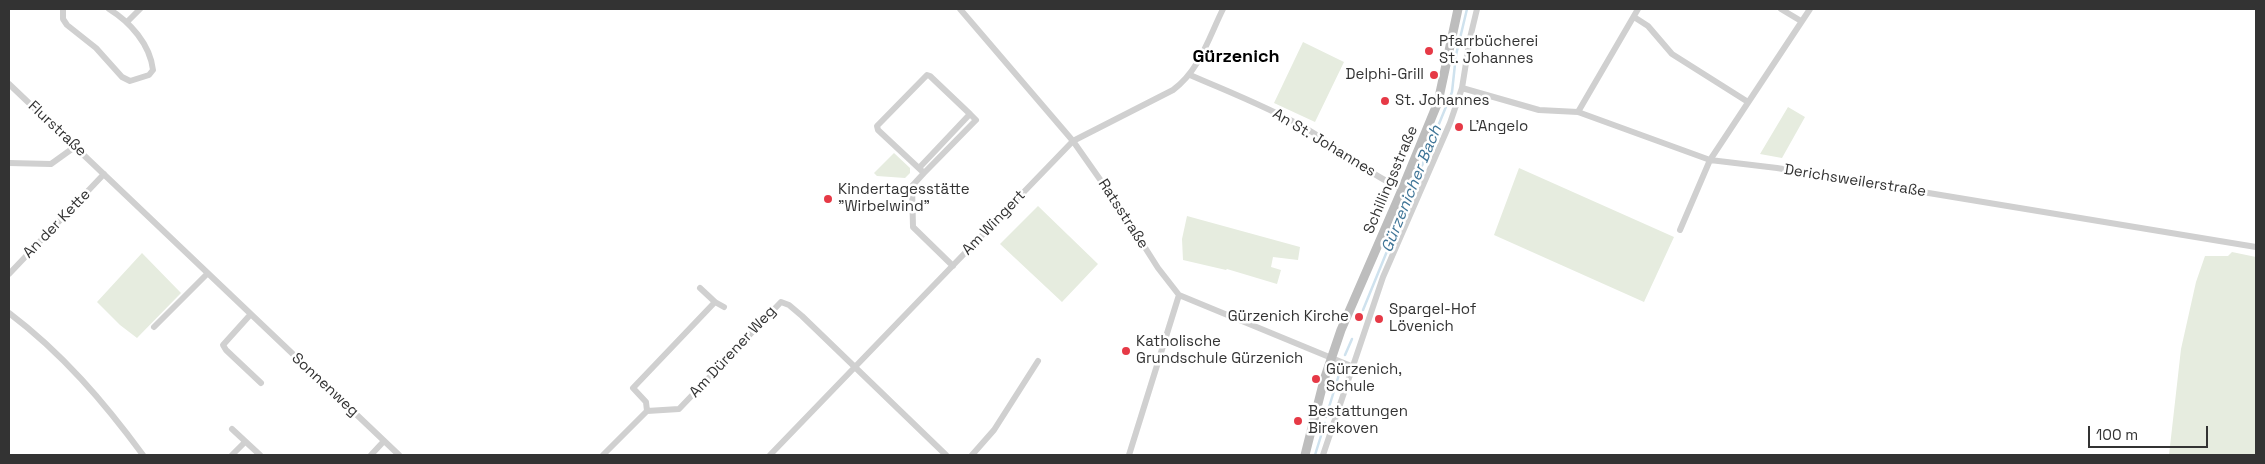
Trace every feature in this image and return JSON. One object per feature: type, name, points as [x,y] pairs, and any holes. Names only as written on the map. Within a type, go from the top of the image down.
[{"type":"main road","name":"Schillingsstraße","points":[[1305,455],[1331,357],[1352,303],[1403,189],[1438,102],[1458,9]]},
{"type":"street","points":[[63,9],[63,20],[67,25],[96,48],[122,77],[130,81],[149,75],[153,70],[148,51],[127,22],[109,9]]},
{"type":"street","points":[[127,22],[140,9]]},
{"type":"street","name":"Ratsstraße","points":[[960,9],[1074,141],[1178,295]]},
{"type":"street","name":"Am Wingert","points":[[770,455],[1074,141],[1173,90],[1190,75],[1223,9]]},
{"type":"street","name":"Schillingsstraße","points":[[1323,455],[1351,366],[1383,277],[1450,123],[1462,88],[1477,9]]},
{"type":"street","points":[[1578,112],[1638,9]]},
{"type":"street","points":[[1781,9],[1801,21]]},
{"type":"street","points":[[1680,230],[1710,160],[1810,9]]},
{"type":"street","points":[[1634,17],[1648,26],[1672,54],[1748,102]]},
{"type":"street","name":"An St. Johannes","points":[[1190,75],[1249,99],[1307,128],[1371,171],[1403,189]]},
{"type":"street","points":[[922,170],[878,130],[877,126],[927,76],[930,76],[976,120],[922,170],[912,186],[913,227],[953,266]]},
{"type":"street","name":"Flurstraße","points":[[9,84],[104,174]]},
{"type":"street","name":"Derichsweilerstraße","points":[[1462,88],[1539,110],[1578,112],[1710,160],[1777,168],[2256,247]]},
{"type":"street","points":[[9,163],[51,164],[76,146]]},
{"type":"street","name":"An der Kette","points":[[9,274],[104,174]]},
{"type":"street","name":"Sonnenweg","points":[[104,174],[399,455]]},
{"type":"street","points":[[154,327],[207,274]]},
{"type":"street","points":[[700,288],[715,302],[724,307]]},
{"type":"street","points":[[1128,455],[1178,295],[1351,366]]},
{"type":"street","points":[[604,455],[647,411],[646,402],[633,388],[715,302]]},
{"type":"street","name":"Am Dürener Weg","points":[[647,411],[679,409],[781,302],[785,302],[794,309],[855,368]]},
{"type":"street","points":[[9,313],[52,348],[87,383],[143,455]]},
{"type":"street","points":[[250,315],[223,345],[261,383]]},
{"type":"street","points":[[972,455],[994,430],[1038,361]]},
{"type":"street","points":[[855,368],[946,455]]},
{"type":"street","points":[[232,428],[260,455]]},
{"type":"street","points":[[371,455],[384,441]]},
{"type":"street","points":[[232,455],[246,442]]},
{"type":"shaded area","points":[[1303,42],[1344,62],[1315,122],[1274,103]]},
{"type":"shaded area","points":[[1788,107],[1805,117],[1782,158],[1760,154]]},
{"type":"shaded area","points":[[894,153],[910,168],[910,173],[905,178],[877,176],[874,173]]},
{"type":"shaded area","points":[[1519,168],[1674,237],[1644,302],[1494,235]]},
{"type":"shaded area","points":[[1038,206],[1098,264],[1062,302],[1000,244]]},
{"type":"shaded area","points":[[1187,216],[1300,247],[1298,260],[1273,257],[1271,267],[1281,270],[1277,284],[1227,269],[1183,260],[1182,239]]},
{"type":"shaded area","points":[[2232,252],[2256,257],[2256,455],[2169,455],[2181,349],[2196,282],[2205,256],[2228,256]]},
{"type":"shaded area","points":[[142,253],[181,293],[137,338],[120,325],[97,302]]},
{"type":"waterway","name":"Gürzenicher Bach","points":[[1363,310],[1452,92],[1456,55],[1467,9]]},
{"type":"waterway","name":"Gürzenicher Bach","points":[[1345,355],[1352,339]]},
{"type":"waterway","name":"Gürzenicher Bach","points":[[1326,417],[1341,368]]},
{"type":"waterway","name":"Gürzenicher Bach","points":[[1315,455],[1325,423]]},
{"type":"place","name":"Pfarrbücherei St. Johannes","points":[[1429,51]]},
{"type":"place","name":"Delphi-Grill","points":[[1434,75]]},
{"type":"place","name":"St. Johannes","points":[[1385,101]]},
{"type":"place","name":"L'Angelo","points":[[1459,127]]},
{"type":"place","name":"Kindertagesstätte \"Wirbelwind\"","points":[[828,199]]},
{"type":"place","name":"Gürzenich Kirche","points":[[1359,317]]},
{"type":"place","name":"Spargel-Hof Lövenich","points":[[1379,319]]},
{"type":"place","name":"Katholische Grundschule Gürzenich","points":[[1126,351]]},
{"type":"place","name":"Gürzenich, Schule","points":[[1316,379]]},
{"type":"place","name":"Bestattungen Birekoven","points":[[1298,421]]},
{"type":"district","name":"Gürzenich","points":[[1236,57]]}]
